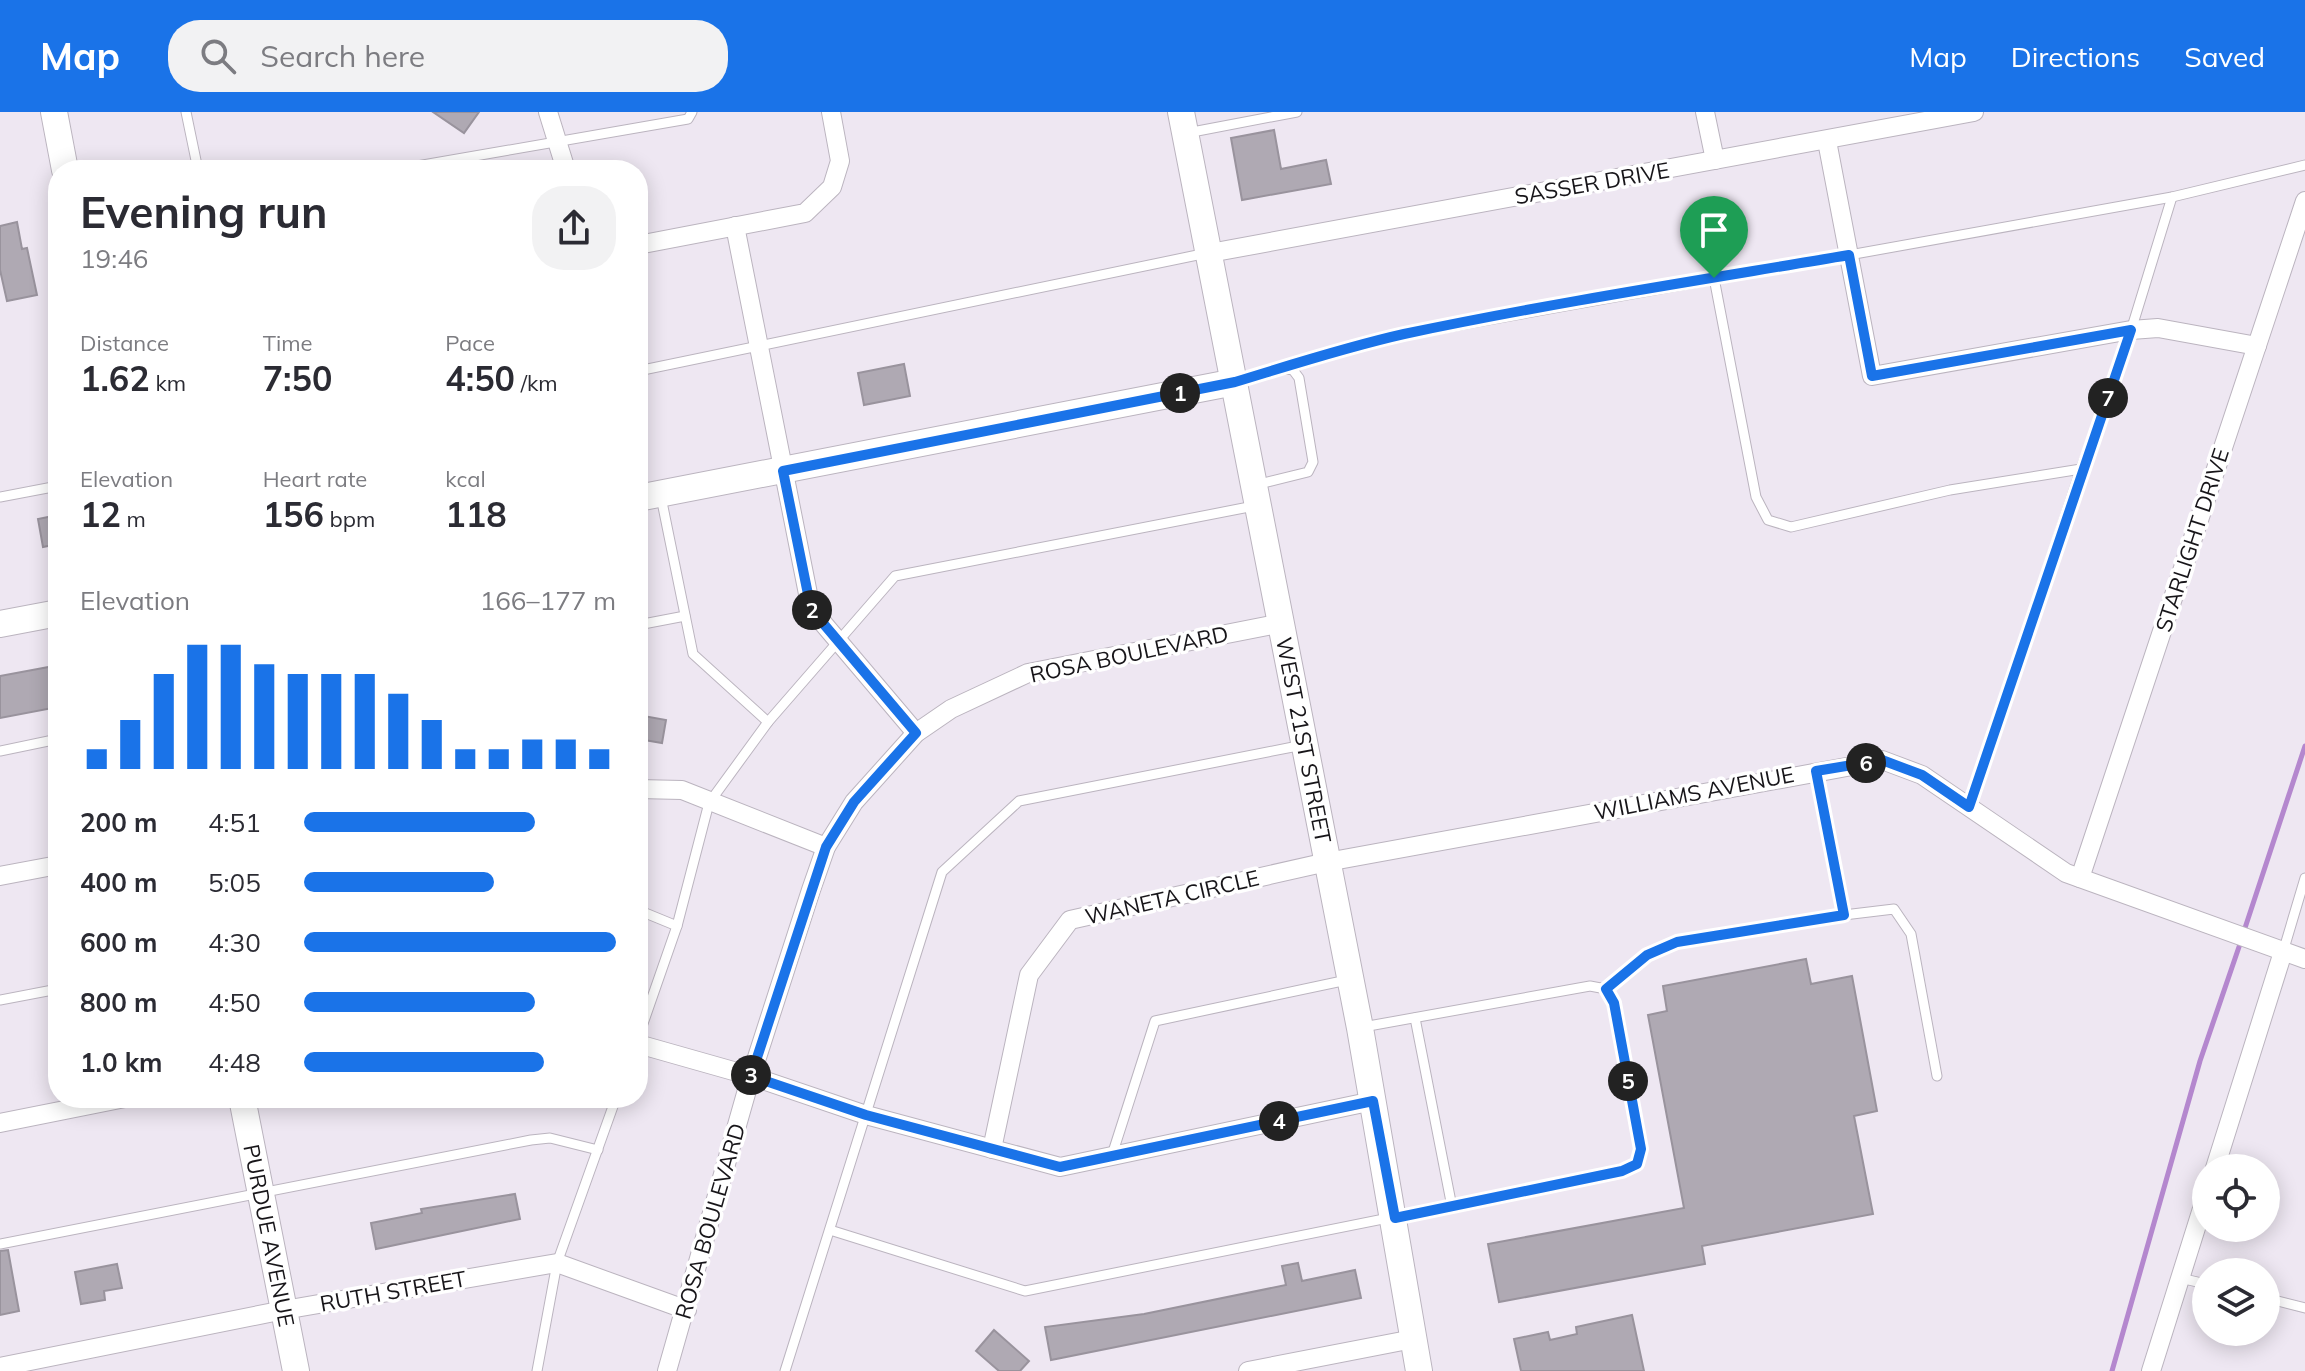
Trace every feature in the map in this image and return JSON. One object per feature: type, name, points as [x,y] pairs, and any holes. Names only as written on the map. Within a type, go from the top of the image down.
[{"type":"main road","points":[[54,112],[63,160]]},
{"type":"main road","name":"WEST 21ST STREET","points":[[1183,123],[1360,1028],[1419,1371]]},
{"type":"main road","points":[[649,496],[1235,382]]},
{"type":"main road","points":[[0,624],[48,615]]},
{"type":"main road","name":"PURDUE AVENUE","points":[[244,1108],[296,1371]]},
{"type":"street","points":[[548,112],[564,160]]},
{"type":"street","points":[[648,243],[805,213],[819,203],[832,187],[840,161],[831,112]]},
{"type":"street","points":[[1705,112],[1715,160]]},
{"type":"street","name":"SASSER DRIVE","points":[[1210,253],[1974,112]]},
{"type":"street","points":[[1827,141],[1872,376],[2131,330],[2158,328],[2257,346]]},
{"type":"street","name":"STARLIGHT DRIVE","points":[[2080,878],[2305,201]]},
{"type":"street","points":[[735,226],[811,609],[916,733]]},
{"type":"street","name":"ROSA BOULEVARD","points":[[667,1371],[687,1310],[751,1076],[826,847],[854,802],[916,733],[962,703],[1028,673],[1282,623]]},
{"type":"street","name":"WILLIAMS AVENUE","points":[[1327,862],[1882,760],[1922,775],[2066,873],[2305,959]]},
{"type":"street","points":[[648,789],[682,790],[826,847]]},
{"type":"street","name":"WANETA CIRCLE","points":[[992,1149],[1029,975],[1070,920],[1327,862]]},
{"type":"street","points":[[0,876],[48,867]]},
{"type":"street","points":[[2219,1154],[2283,952]]},
{"type":"street","points":[[648,1047],[751,1076],[866,1115],[1060,1167],[1373,1101]]},
{"type":"street","points":[[0,1123],[75,1108]]},
{"type":"street","points":[[2151,1371],[2192,1240]]},
{"type":"street","name":"RUTH STREET","points":[[0,1367],[284,1310],[557,1263],[687,1310]]},
{"type":"street","points":[[1248,1371],[1413,1339]]},
{"type":"lane","points":[[186,112],[196,160]]},
{"type":"lane","points":[[449,160],[688,119],[692,112]]},
{"type":"lane","points":[[1183,123],[1297,112]]},
{"type":"lane","points":[[1235,382],[1288,369],[1316,356],[1404,335],[2172,197],[2305,165]]},
{"type":"lane","points":[[1969,807],[2081,469],[2131,330],[2172,197]]},
{"type":"lane","points":[[648,369],[1210,253]]},
{"type":"lane","points":[[1714,278],[1756,497],[1768,520],[1791,527],[1950,490],[2081,469]]},
{"type":"lane","points":[[648,1009],[677,926],[709,803],[768,722],[895,576],[1257,495],[1308,472],[1313,462],[1299,378],[1288,369]]},
{"type":"lane","points":[[0,497],[48,488]]},
{"type":"lane","points":[[649,496],[685,616],[693,654],[768,722]]},
{"type":"lane","points":[[648,623],[685,616]]},
{"type":"lane","points":[[0,751],[48,741]]},
{"type":"lane","points":[[785,1371],[942,872],[1019,801],[1303,745]]},
{"type":"lane","points":[[1816,771],[1844,915]]},
{"type":"lane","points":[[2283,952],[2305,878]]},
{"type":"lane","points":[[1606,989],[1647,955],[1677,942],[1894,909],[1911,934],[1937,1076]]},
{"type":"lane","points":[[648,914],[677,926]]},
{"type":"lane","points":[[1111,1157],[1155,1021],[1350,979]]},
{"type":"lane","points":[[830,1230],[1025,1291],[1452,1207],[1622,1171],[1637,1164],[1641,1149],[1614,1003],[1606,989],[1590,986],[1360,1028]]},
{"type":"lane","points":[[0,1000],[48,991]]},
{"type":"lane","points":[[1415,1018],[1452,1207]]},
{"type":"lane","points":[[537,1371],[557,1263],[613,1108]]},
{"type":"lane","points":[[0,1244],[531,1140],[550,1138],[598,1150]]},
{"type":"lane","points":[[2180,1278],[2192,1281]]},
{"type":"lane","points":[[2280,1302],[2305,1308]]},
{"type":"building","points":[[433,112],[479,112],[464,133]]},
{"type":"building","points":[[1274,130],[1281,169],[1326,160],[1331,184],[1242,200],[1231,138]]},
{"type":"building","points":[[17,222],[22,249],[27,248],[37,295],[7,301],[0,270],[0,226]]},
{"type":"building","points":[[904,364],[910,396],[864,405],[858,373]]},
{"type":"building","points":[[48,517],[48,546],[43,547],[38,519]]},
{"type":"building","points":[[48,667],[48,709],[0,718],[0,676]]},
{"type":"building","points":[[648,717],[666,720],[662,743],[648,741]]},
{"type":"building","points":[[1806,959],[1811,984],[1852,976],[1877,1111],[1854,1116],[1873,1214],[1702,1246],[1705,1264],[1499,1302],[1488,1244],[1684,1208],[1648,1015],[1667,1011],[1663,986]]},
{"type":"building","points":[[515,1194],[520,1219],[376,1249],[371,1223],[422,1213],[421,1209]]},
{"type":"building","points":[[8,1250],[19,1311],[0,1315],[0,1251]]},
{"type":"building","points":[[1298,1263],[1302,1281],[1355,1270],[1361,1298],[1051,1360],[1045,1327],[1144,1314],[1286,1285],[1282,1266]]},
{"type":"building","points":[[117,1264],[122,1288],[104,1291],[105,1300],[81,1304],[75,1272]]},
{"type":"building","points":[[1632,1315],[1644,1371],[1521,1371],[1514,1339],[1548,1332],[1550,1340],[1577,1334],[1576,1327]]},
{"type":"building","points":[[994,1330],[1029,1361],[1020,1371],[999,1371],[976,1351]]},
{"type":"waterway","points":[[2244,931],[2305,746]]},
{"type":"waterway","points":[[2112,1371],[2200,1061],[2241,941]]},
{"type":"route","points":[[1849,255],[1872,376],[2131,330],[2081,469],[1969,807],[1922,775],[1882,760],[1816,771],[1844,915],[1677,942],[1647,955],[1606,989],[1614,1003],[1641,1149],[1637,1164],[1622,1171],[1395,1218],[1373,1101],[1060,1167],[866,1115],[751,1076],[826,847],[854,802],[916,733],[811,609],[783,471],[1235,382],[1282,368],[1288,369],[1316,356],[1404,335],[1714,278],[1849,255]]}]
